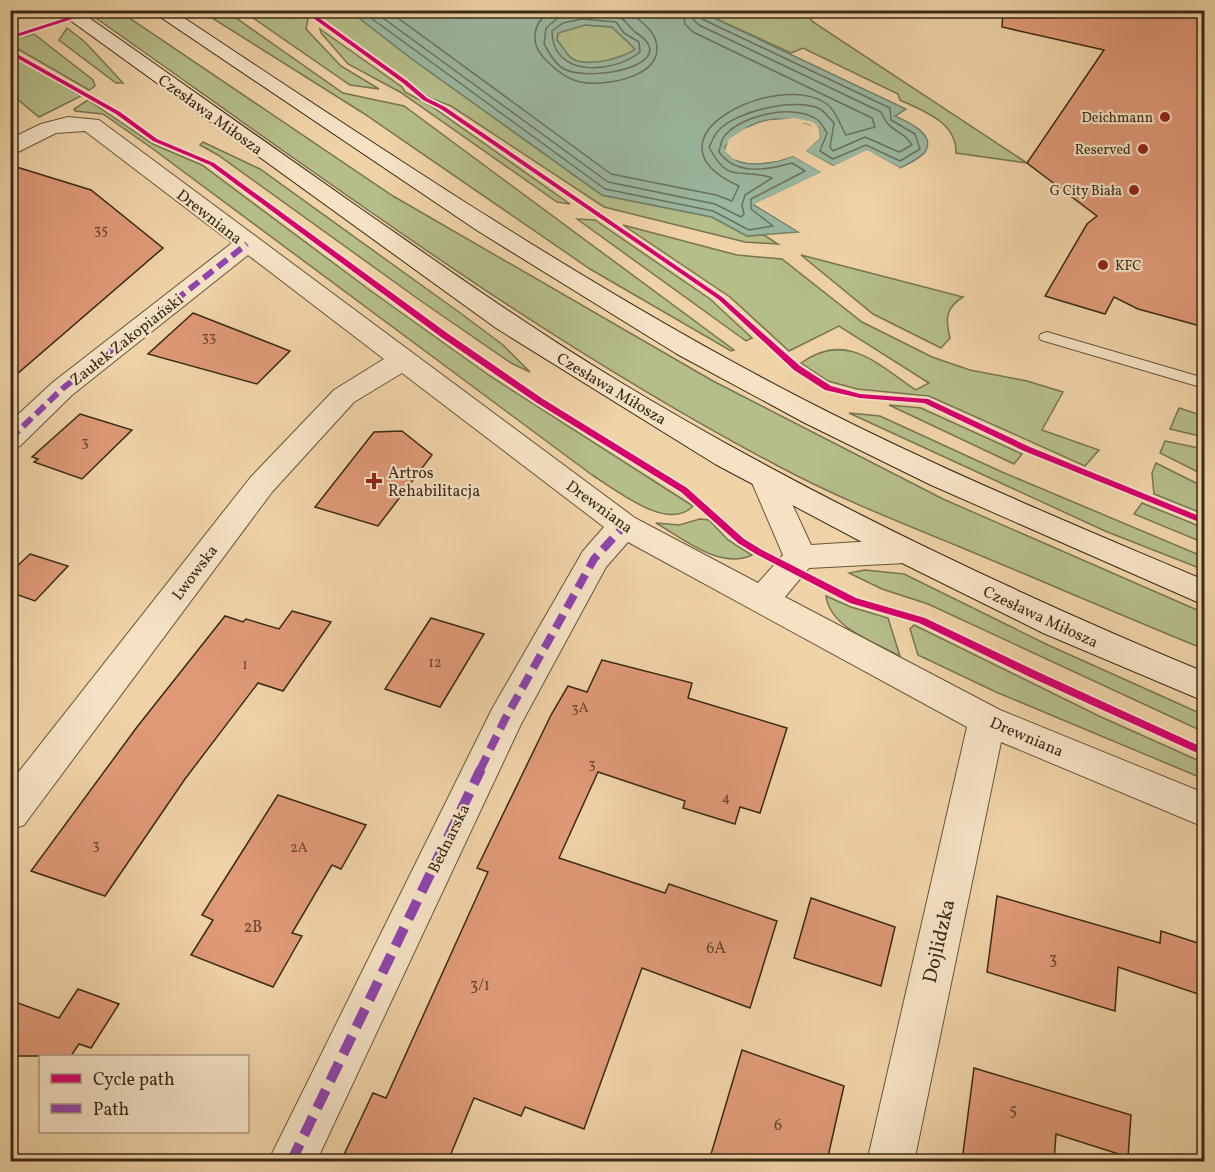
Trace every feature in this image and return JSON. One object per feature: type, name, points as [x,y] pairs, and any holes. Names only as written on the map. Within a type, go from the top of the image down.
[{"type":"street","name":"Czesława Miłosza","points":[[65,10],[506,322],[606,386],[765,478],[905,550],[1055,624],[1204,687]]},
{"type":"street","points":[[159,10],[438,195],[689,349],[870,443],[1001,506],[1204,593]]},
{"type":"street","name":"Drewniana","points":[[10,149],[49,127],[64,123],[91,125],[624,526],[987,720],[1204,810]]},
{"type":"street","name":"Zaułek Zakopiański","points":[[10,439],[62,389],[247,244]]},
{"type":"street","name":"Lwowska","points":[[10,813],[261,485],[344,396],[404,359]]},
{"type":"street","points":[[765,478],[800,557]]},
{"type":"street","name":"Bednarska","points":[[291,1161],[505,719],[594,559],[624,526]]},
{"type":"street","points":[[762,601],[800,557],[905,550]]},
{"type":"street","name":"Dojlidzka","points":[[890,1161],[987,720]]},
{"type":"lane","points":[[1047,338],[1204,382]]},
{"type":"green space","points":[[119,11],[393,196],[713,381],[943,499],[1204,613],[1204,649],[845,499],[778,466],[688,416],[600,364],[428,252],[93,16]]},
{"type":"green space","points":[[201,11],[226,11],[343,93],[404,106],[734,350],[731,351],[590,269],[363,113]]},
{"type":"green space","points":[[243,11],[295,11],[308,19],[306,29],[341,66],[379,89],[350,85]]},
{"type":"green space","points":[[311,11],[350,11],[412,59],[602,195],[712,217],[747,236],[764,235],[778,244],[745,242],[604,207],[451,106],[430,98]]},
{"type":"green space","points":[[699,11],[805,11],[813,22],[1027,163],[956,153],[955,142],[945,126],[928,113],[900,100],[898,94],[803,48],[791,53]]},
{"type":"green space","points":[[585,25],[612,27],[635,49],[621,56],[601,61],[582,62],[574,59],[568,55],[557,40],[558,33],[570,27]]},
{"type":"green space","points":[[67,28],[85,42],[123,83],[116,83],[59,40]]},
{"type":"green space","points":[[320,29],[402,87],[405,92],[431,106],[570,204],[557,202],[400,92],[348,64]]},
{"type":"green space","points":[[34,34],[93,80],[95,86],[89,90],[11,45],[18,38]]},
{"type":"green space","points":[[10,55],[81,96],[39,117],[11,94]]},
{"type":"green space","points":[[88,100],[153,144],[202,165],[490,376],[693,506],[682,513],[670,515],[656,512],[627,498],[592,475],[153,149],[103,114],[75,111],[74,109]]},
{"type":"green space","points":[[203,142],[260,169],[503,345],[530,372],[511,363],[421,301],[218,155],[200,145]]},
{"type":"green space","points":[[577,219],[595,220],[710,299],[752,338],[746,341]]},
{"type":"green space","points":[[623,225],[737,255],[782,259],[862,322],[932,357],[970,370],[1027,381],[1063,392],[1042,430],[1099,450],[1085,466],[929,396],[857,389],[828,381],[801,363],[818,354],[833,350],[848,350],[875,362],[916,390],[929,383],[839,326],[789,351],[730,297]]},
{"type":"green space","points":[[801,255],[963,297],[953,305],[948,314],[950,338],[941,348],[873,314]]},
{"type":"green space","points":[[889,405],[921,408],[1022,454],[1014,464]]},
{"type":"green space","points":[[1179,408],[1204,416],[1204,437],[1170,429]]},
{"type":"green space","points":[[849,413],[880,416],[1002,472],[1204,557],[1204,570],[1105,531]]},
{"type":"green space","points":[[1165,441],[1204,449],[1204,475],[1160,453]]},
{"type":"green space","points":[[1156,463],[1204,487],[1204,514],[1154,494],[1152,473]]},
{"type":"green space","points":[[1142,503],[1204,528],[1204,543],[1134,514]]},
{"type":"green space","points":[[700,519],[709,520],[728,540],[752,555],[740,559],[715,556],[702,551],[656,523],[679,525]]},
{"type":"green space","points":[[865,570],[904,574],[1048,645],[1204,715],[1204,732],[928,604],[882,589],[849,573]]},
{"type":"green space","points":[[826,596],[851,607],[888,618],[900,656],[845,626],[829,607]]},
{"type":"green space","points":[[914,625],[1099,716],[1204,763],[1204,779],[996,692],[918,655],[910,629]]},
{"type":"water","points":[[350,11],[699,11],[906,109],[895,116],[919,129],[927,139],[928,145],[920,157],[900,168],[867,151],[834,166],[805,151],[820,138],[819,128],[806,123],[781,119],[757,123],[746,128],[725,147],[729,155],[736,160],[754,164],[793,156],[822,172],[754,205],[799,232],[747,236],[712,217],[602,195],[412,59]],"holes":[[[585,25],[612,27],[635,49],[612,59],[582,62],[568,55],[557,40],[558,33]]]},
{"type":"pier","points":[[795,118],[813,122],[819,128],[820,138],[806,151],[833,166],[867,150],[900,168],[898,171],[867,154],[832,169],[802,152],[818,134],[811,125],[805,123],[768,124],[738,136],[728,149],[737,158],[764,160],[793,153],[824,171],[823,175],[760,205],[801,230],[801,233],[754,204],[821,172],[793,156],[777,161],[749,163],[733,159],[725,151],[729,139],[744,129],[767,121]]},
{"type":"building","name":"G City Biała","points":[[1003,10],[1204,10],[1204,327],[1138,309],[1114,297],[1105,314],[1045,296],[1087,224],[1097,216],[1027,163],[1104,50],[1002,27]]},
{"type":"building","points":[[10,165],[91,190],[163,248],[10,380]]},
{"type":"building","points":[[193,313],[290,351],[257,384],[148,354]]},
{"type":"building","points":[[80,414],[132,430],[82,479],[34,462],[38,459],[32,457]]},
{"type":"building","name":"Artros Rehabilitacja","points":[[402,431],[432,455],[378,526],[315,507],[374,432]]},
{"type":"building","points":[[30,554],[68,566],[35,601],[10,592],[10,573]]},
{"type":"building","points":[[292,611],[331,622],[283,691],[258,683],[185,779],[105,896],[31,871],[137,727],[225,616],[243,622],[246,619],[279,629]]},
{"type":"building","points":[[431,618],[484,634],[440,707],[385,689]]},
{"type":"building","points":[[602,660],[692,683],[688,698],[787,728],[760,813],[740,807],[735,824],[683,808],[685,801],[598,772],[559,858],[665,893],[669,884],[777,921],[750,1008],[642,968],[584,1129],[525,1107],[521,1116],[474,1098],[448,1161],[341,1161],[373,1093],[386,1098],[488,872],[477,868],[551,715],[568,686],[587,692]]},
{"type":"building","points":[[278,795],[366,825],[341,869],[332,865],[292,933],[302,936],[273,987],[191,955],[213,920],[202,915]]},
{"type":"building","points":[[997,896],[1160,943],[1161,931],[1204,945],[1204,996],[1118,967],[1115,1011],[987,972]]},
{"type":"building","points":[[811,898],[895,927],[881,986],[794,958]]},
{"type":"building","points":[[78,989],[119,1004],[91,1048],[79,1044],[72,1055],[10,1056],[10,1000],[59,1018]]},
{"type":"building","points":[[742,1050],[844,1086],[827,1161],[709,1161]]},
{"type":"building","points":[[974,1068],[1131,1115],[1128,1157],[1056,1134],[1054,1161],[962,1161]]},
{"type":"marked path","points":[[10,439],[62,389],[247,244]]},
{"type":"marked path","points":[[291,1162],[505,719],[594,559],[624,526]]},
{"type":"cycle path","points":[[10,38],[98,10]]},
{"type":"cycle path","points":[[304,10],[405,82],[425,99],[443,108],[720,298],[797,368],[828,388],[860,396],[925,401],[1027,449],[1204,521]]},
{"type":"cycle path","points":[[10,51],[118,113],[155,140],[212,164],[444,335],[540,401],[684,490],[741,541],[759,552],[853,601],[922,620],[1035,675],[1204,752]]},
{"type":"place","name":"Deichmann","points":[[1165,117]]},
{"type":"place","name":"Reserved","points":[[1143,149]]},
{"type":"place","name":"G City Biała","points":[[1134,190]]},
{"type":"place","name":"KFC","points":[[1103,265]]},
{"type":"place","name":"Artros Rehabilitacja","points":[[374,481]]}]
